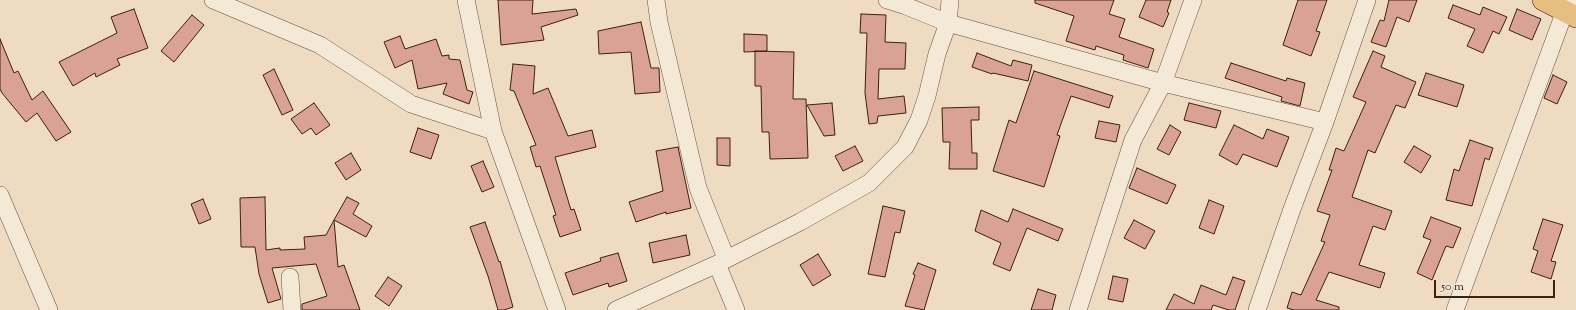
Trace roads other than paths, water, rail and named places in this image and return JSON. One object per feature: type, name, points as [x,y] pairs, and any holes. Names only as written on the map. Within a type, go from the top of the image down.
[{"type":"main road","points":[[1543,0],[1570,9]]},
{"type":"street","points":[[213,0],[320,44],[411,104],[493,131]]},
{"type":"street","points":[[466,0],[493,131],[556,310]]},
{"type":"street","points":[[656,0],[659,22],[698,188],[722,261],[736,310]]},
{"type":"street","points":[[886,0],[906,6],[948,23],[1163,83],[1325,122]]},
{"type":"street","points":[[616,310],[722,261],[800,222],[869,183],[905,147],[918,120],[927,96],[937,54],[948,23],[950,0]]},
{"type":"street","points":[[1078,310],[1133,140],[1163,83],[1193,0]]},
{"type":"street","points":[[1257,310],[1292,208],[1325,122],[1367,0]]},
{"type":"street","points":[[1455,310],[1570,9]]},
{"type":"street","points":[[0,195],[48,310]]},
{"type":"street","points":[[290,277],[292,310]]}]
